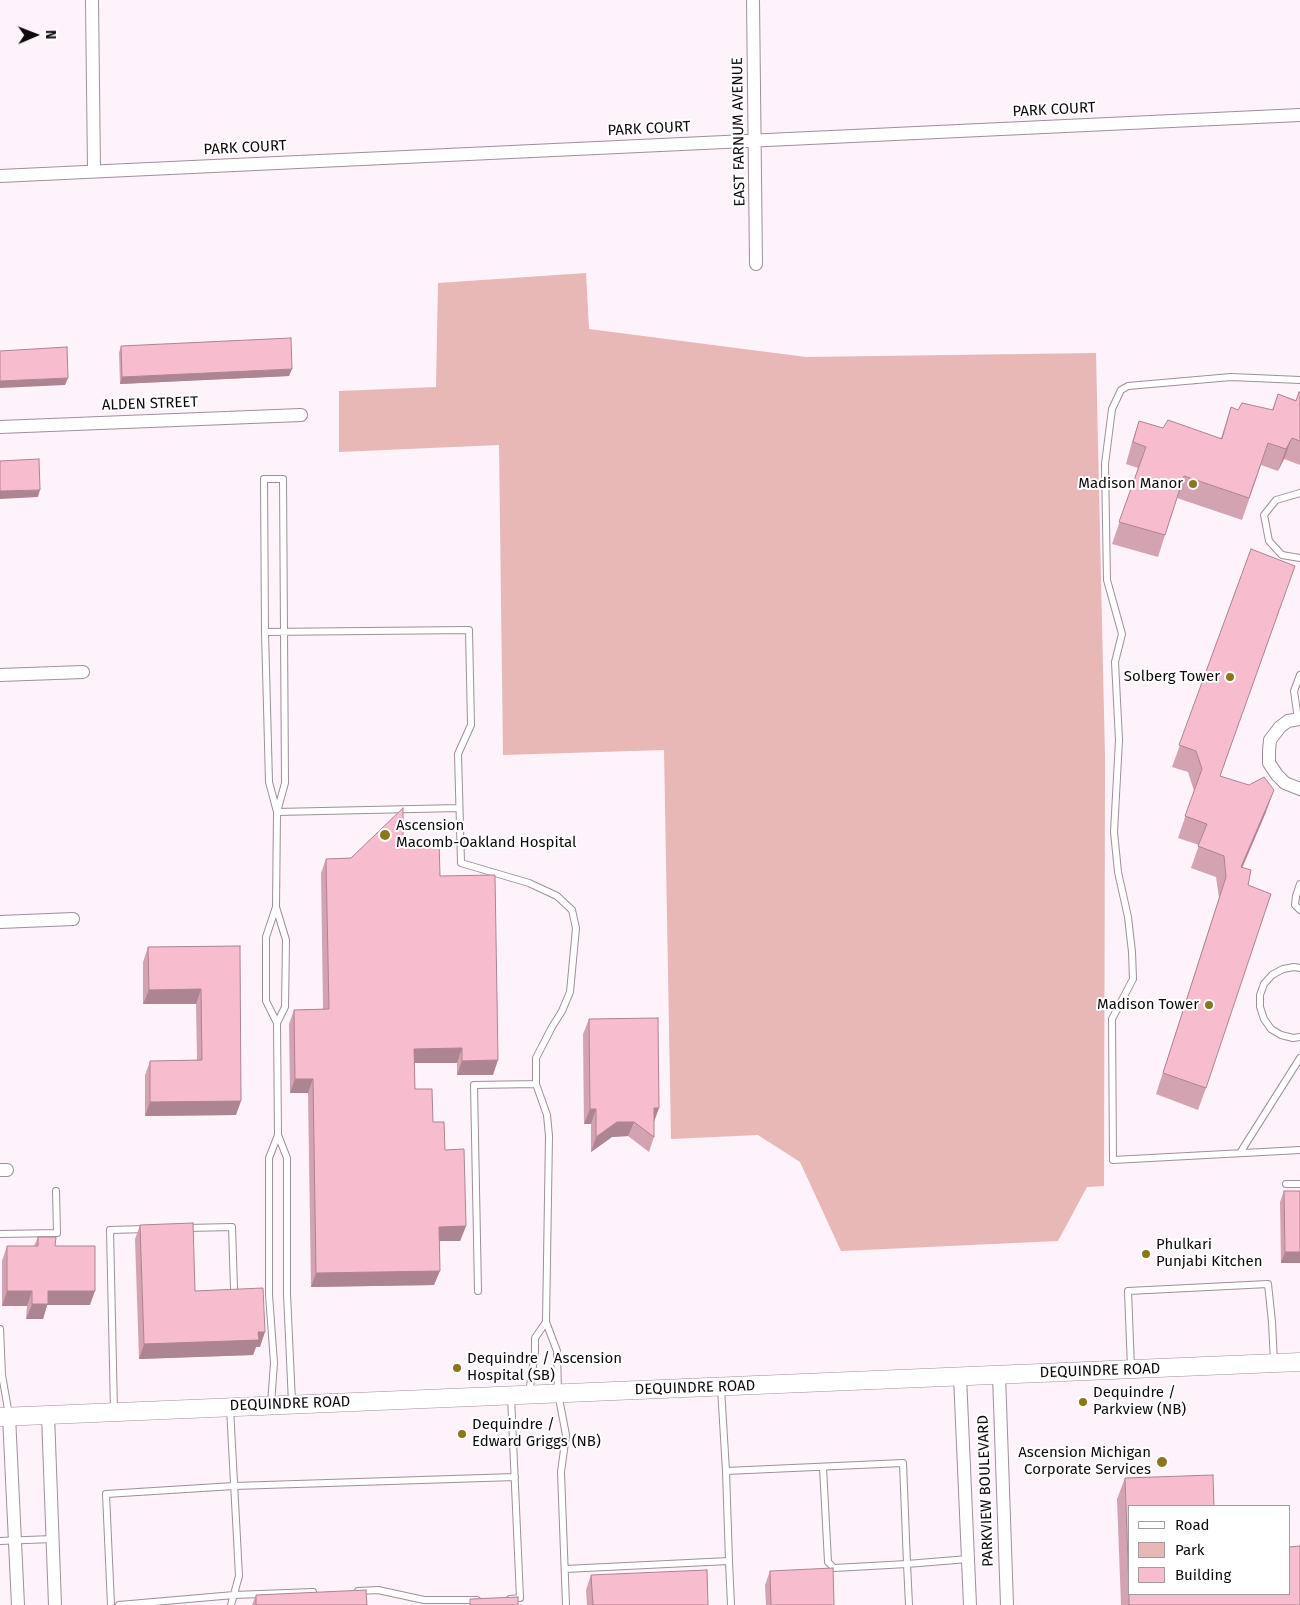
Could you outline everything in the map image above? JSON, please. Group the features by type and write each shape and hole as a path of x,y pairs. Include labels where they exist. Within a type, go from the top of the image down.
{"main road":[{"name":"DEQUINDRE ROAD","path":"5,1416 1300,1362"}],"street":[{"path":"92,0 94,172"},
{"name":"EAST FARNUM AVENUE","path":"753,0 756,264"},
{"name":"PARK COURT","path":"0,176 1300,115"},
{"name":"ALDEN STREET","path":"0,427 301,415"},
{"path":"0,675 83,672"},
{"path":"1299,719 1288,721 1274,733 1270,740 1269,751 1270,763 1277,776 1285,783 1300,789"},
{"path":"0,922 73,919"},
{"name":"PARKVIEW BOULEVARD","path":"999,1375 1007,1605"},
{"name":"PARKVIEW BOULEVARD","path":"960,1376 970,1605"},
{"path":"48,1415 55,1605"},
{"path":"5,1416 18,1605"}],"lane":[{"path":"1300,380 1231,377 1128,386 1121,390 1112,409 1105,464 1107,580 1122,634 1115,662 1119,740 1114,832 1118,872 1128,917 1134,979 1112,1019 1113,1160 1300,1150"},
{"path":"277,812 269,782 265,632 264,479 283,479 285,783 277,812 276,907 286,940 285,1007 277,1023"},
{"path":"1300,493 1276,500 1264,515 1268,541 1282,555 1300,558"},
{"path":"265,632 469,630 471,725 458,754 461,863 529,883 557,896 572,910 576,928 570,992 562,1011 536,1058 536,1084 547,1115 549,1136 546,1322 557,1352 558,1393 566,1435 562,1472 566,1605"},
{"path":"1299,719 1294,691 1300,675"},
{"path":"277,812 459,808"},
{"path":"1300,884 1295,905 1300,910"},
{"path":"271,1405 274,1363 269,1295 270,1158 278,1135 277,1023 266,1001 266,937 276,907"},
{"path":"1300,968 1283,969 1272,975 1264,984 1260,995 1260,1008 1264,1019 1271,1028 1281,1035 1293,1038 1300,1037"},
{"path":"1240,1153 1300,1058"},
{"path":"478,1291 474,1085 536,1084"},
{"path":"278,1135 287,1158 287,1294 292,1404"},
{"path":"1286,1184 1300,1184"},
{"path":"0,1234 57,1232 56,1191"},
{"path":"176,1229 232,1227 234,1288"},
{"path":"114,1412 110,1230 157,1229"},
{"path":"1131,1370 1128,1291 1268,1284 1274,1363"},
{"path":"529,1394 535,1338 546,1322"},
{"path":"0,1329 5,1416"},
{"path":"721,1386 731,1605"},
{"path":"503,1599 520,1602 511,1395"},
{"path":"230,1407 239,1576 231,1605"},
{"path":"726,1471 903,1463 909,1605"},
{"path":"824,1467 825,1537 828,1562 834,1568 968,1559"},
{"path":"111,1605 106,1494 234,1486 515,1476"},
{"path":"0,1542 53,1539"},
{"path":"565,1569 729,1561"},
{"path":"352,1591 378,1590 424,1600 486,1600"},
{"path":"119,1605 234,1595 325,1592"}],"green space":[{"path":"586,273 589,329 806,357 1096,353 1105,758 1104,1186 1087,1187 1058,1241 841,1251 800,1162 758,1135 671,1139 664,750 503,755 499,445 339,452 339,391 436,387 438,283"}],"building":[{"path":"291,338 292,369 122,377 121,346"},
{"path":"67,347 68,378 0,381 0,351"},
{"name":"Madison Manor","path":"1299,392 1300,441 1292,438 1286,449 1268,443 1249,498 1184,476 1165,535 1119,522 1146,447 1133,442 1139,421 1163,428 1168,420 1222,439 1231,407 1238,410 1242,403 1273,410 1278,394 1296,401"},
{"path":"39,459 40,490 0,491 0,461"},
{"path":"1251,549 1295,566 1220,776 1249,785 1264,777 1274,790 1241,867 1251,870 1248,885 1271,894 1206,1088 1163,1073 1226,877 1224,856 1198,846 1207,824 1185,816 1202,769 1196,751 1179,745"},
{"path":"403,808 403,842 439,841 440,876 495,875 498,1060 462,1061 462,1048 414,1049 415,1089 432,1089 433,1122 444,1122 445,1150 464,1149 466,1226 439,1227 440,1271 316,1273 313,1079 295,1079 294,1010 329,1009 326,859 351,858"},
{"path":"240,946 241,1101 150,1102 150,1061 202,1060 201,989 149,990 148,947"},
{"path":"658,1018 659,1108 654,1108 654,1137 634,1122 617,1122 596,1137 596,1109 590,1109 589,1019"},
{"path":"1284,1191 1300,1191 1300,1252 1285,1252"},
{"path":"193,1223 195,1291 263,1288 265,1332 258,1332 259,1340 144,1344 140,1225"},
{"path":"38,1237 56,1237 55,1246 95,1246 95,1291 48,1291 48,1304 32,1304 32,1291 7,1291 7,1246 38,1246"},
{"path":"1213,1475 1214,1505 1128,1505 1128,1562 1125,1478"},
{"path":"1300,1546 1300,1605 1129,1605 1129,1595 1290,1595 1290,1547"},
{"path":"833,1568 834,1605 771,1605 770,1571"},
{"path":"707,1570 708,1605 593,1605 591,1575"},
{"path":"366,1590 367,1605 256,1605 256,1595"},
{"path":"518,1597 518,1605 470,1605 470,1599"}],"place":[{"name":"Madison Manor","path":"1193,484"},
{"name":"Solberg Tower","path":"1230,677"},
{"name":"Ascension Macomb-Oakland Hospital","path":"385,835"},
{"name":"Madison Tower","path":"1209,1005"},
{"name":"Phulkari Punjabi Kitchen","path":"1146,1254"},
{"name":"Dequindre / Ascension Hospital (SB)","path":"457,1368"},
{"name":"Dequindre / Parkview (NB)","path":"1083,1402"},
{"name":"Dequindre / Edward Griggs (NB)","path":"462,1434"},
{"name":"Ascension Michigan Corporate Services","path":"1162,1462"}]}
